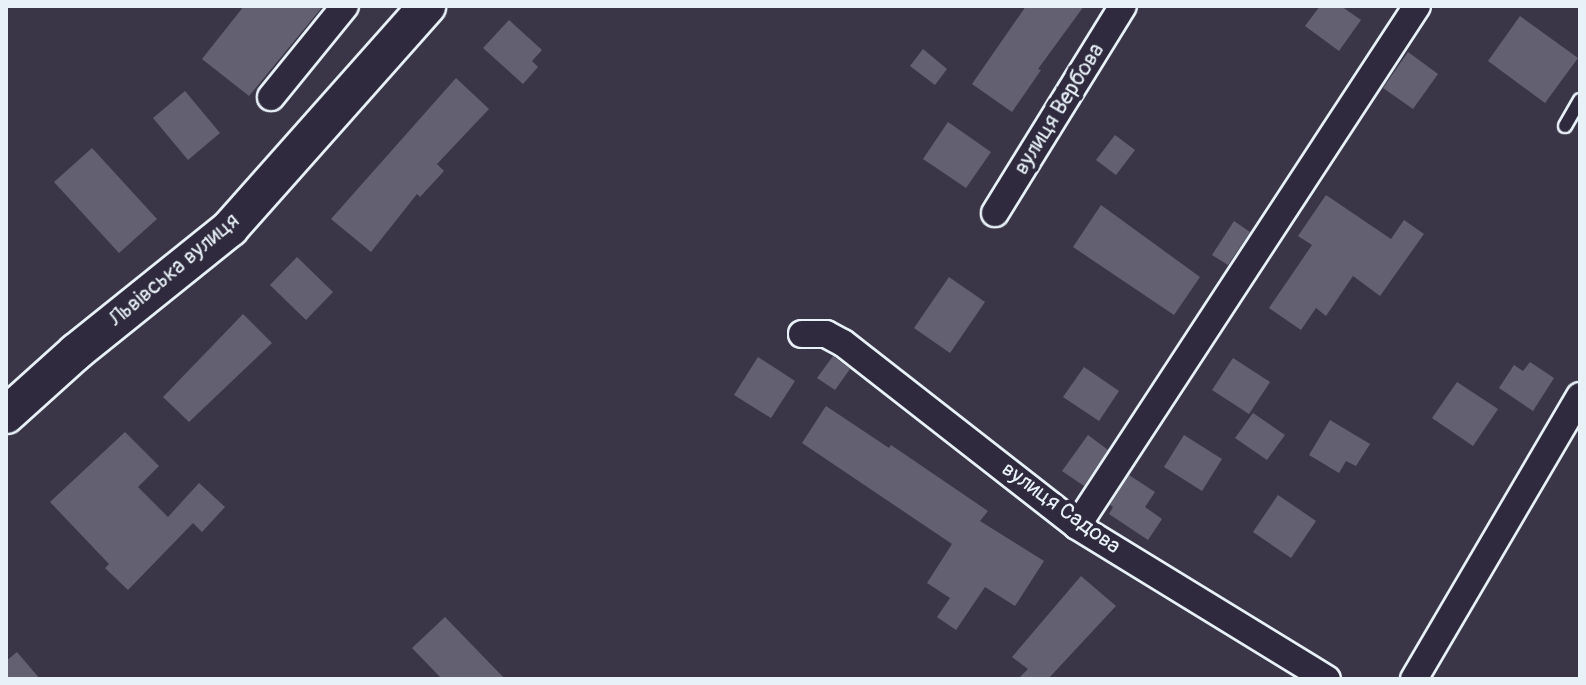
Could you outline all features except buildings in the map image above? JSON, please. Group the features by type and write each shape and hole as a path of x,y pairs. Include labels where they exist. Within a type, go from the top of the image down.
{"street":[{"path":"271,97 345,6"},
{"name":"Львівська вулиця","path":"6,415 76,352 230,228 427,6"},
{"name":"вулиця Вербова","path":"995,213 1123,6"},
{"path":"1077,526 1417,6"},
{"name":"вулиця Садова","path":"802,334 826,334 843,343 1077,526 1327,679"},
{"path":"1414,679 1580,396"}],"lane":[{"path":"1565,126 1580,100"}]}
